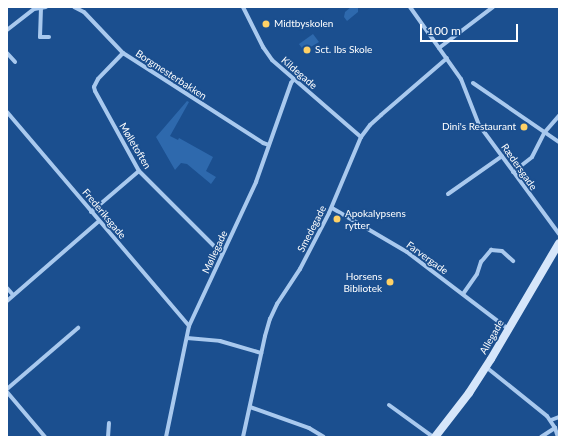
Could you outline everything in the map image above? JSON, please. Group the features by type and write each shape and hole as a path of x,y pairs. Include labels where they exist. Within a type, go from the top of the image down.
{"street":[{"path":"7,30 34,9 44,7 40,37 48,37"},
{"name":"Borgmesterbakken","path":"74,7 84,12 123,53 263,143 269,145"},
{"name":"Kildegade","path":"243,7 267,53 361,138"},
{"name":"Rædersgade","path":"410,7 461,79 479,125 559,234"},
{"path":"439,48 494,7"},
{"path":"7,53 15,62"},
{"name":"Mølletoften","path":"123,53 98,79 94,86 95,91 139,171 222,254"},
{"name":"Smedegade","path":"243,437 261,353 274,311 300,269 332,208 361,138 370,125 447,58"},
{"name":"Møllegade","path":"166,437 189,326 256,182 294,79"},
{"path":"473,83 559,142"},
{"name":"Frederiksgade","path":"7,112 189,326"},
{"path":"513,172 532,157 544,133 559,116"},
{"path":"448,194 502,156"},
{"path":"91,212 139,171"},
{"name":"Farvergade","path":"332,208 407,252 508,329"},
{"path":"7,301 99,222"},
{"name":"Allegade","path":"434,437 486,367 559,244"},
{"path":"462,294 477,274 481,262 491,250 502,251 513,261"},
{"path":"7,288 13,295"},
{"path":"7,389 78,328"},
{"path":"187,338 220,341 261,353"},
{"path":"486,367 551,420 558,437"},
{"path":"7,392 45,437"},
{"path":"389,404 434,437"},
{"path":"250,407 309,428 324,437"},
{"path":"551,420 559,417"},
{"path":"108,437 109,423"},
{"path":"540,437 555,428"}],"shaded area":[{"path":"351,7 358,7 358,12 347,21 344,17 345,12"},
{"path":"313,34 319,42 304,51 299,44"},
{"path":"187,101 189,102 170,136 178,140 179,138 213,157 206,171 216,177 211,184 187,164 181,163 175,170 156,137"}],"place":[{"name":"Midtbyskolen","path":"266,24"},
{"name":"Sct. Ibs Skole","path":"307,50"},
{"name":"Dini's Restaurant","path":"524,127"},
{"name":"Apokalypsens rytter","path":"337,219"},
{"name":"Horsens Bibliotek","path":"390,282"}]}
